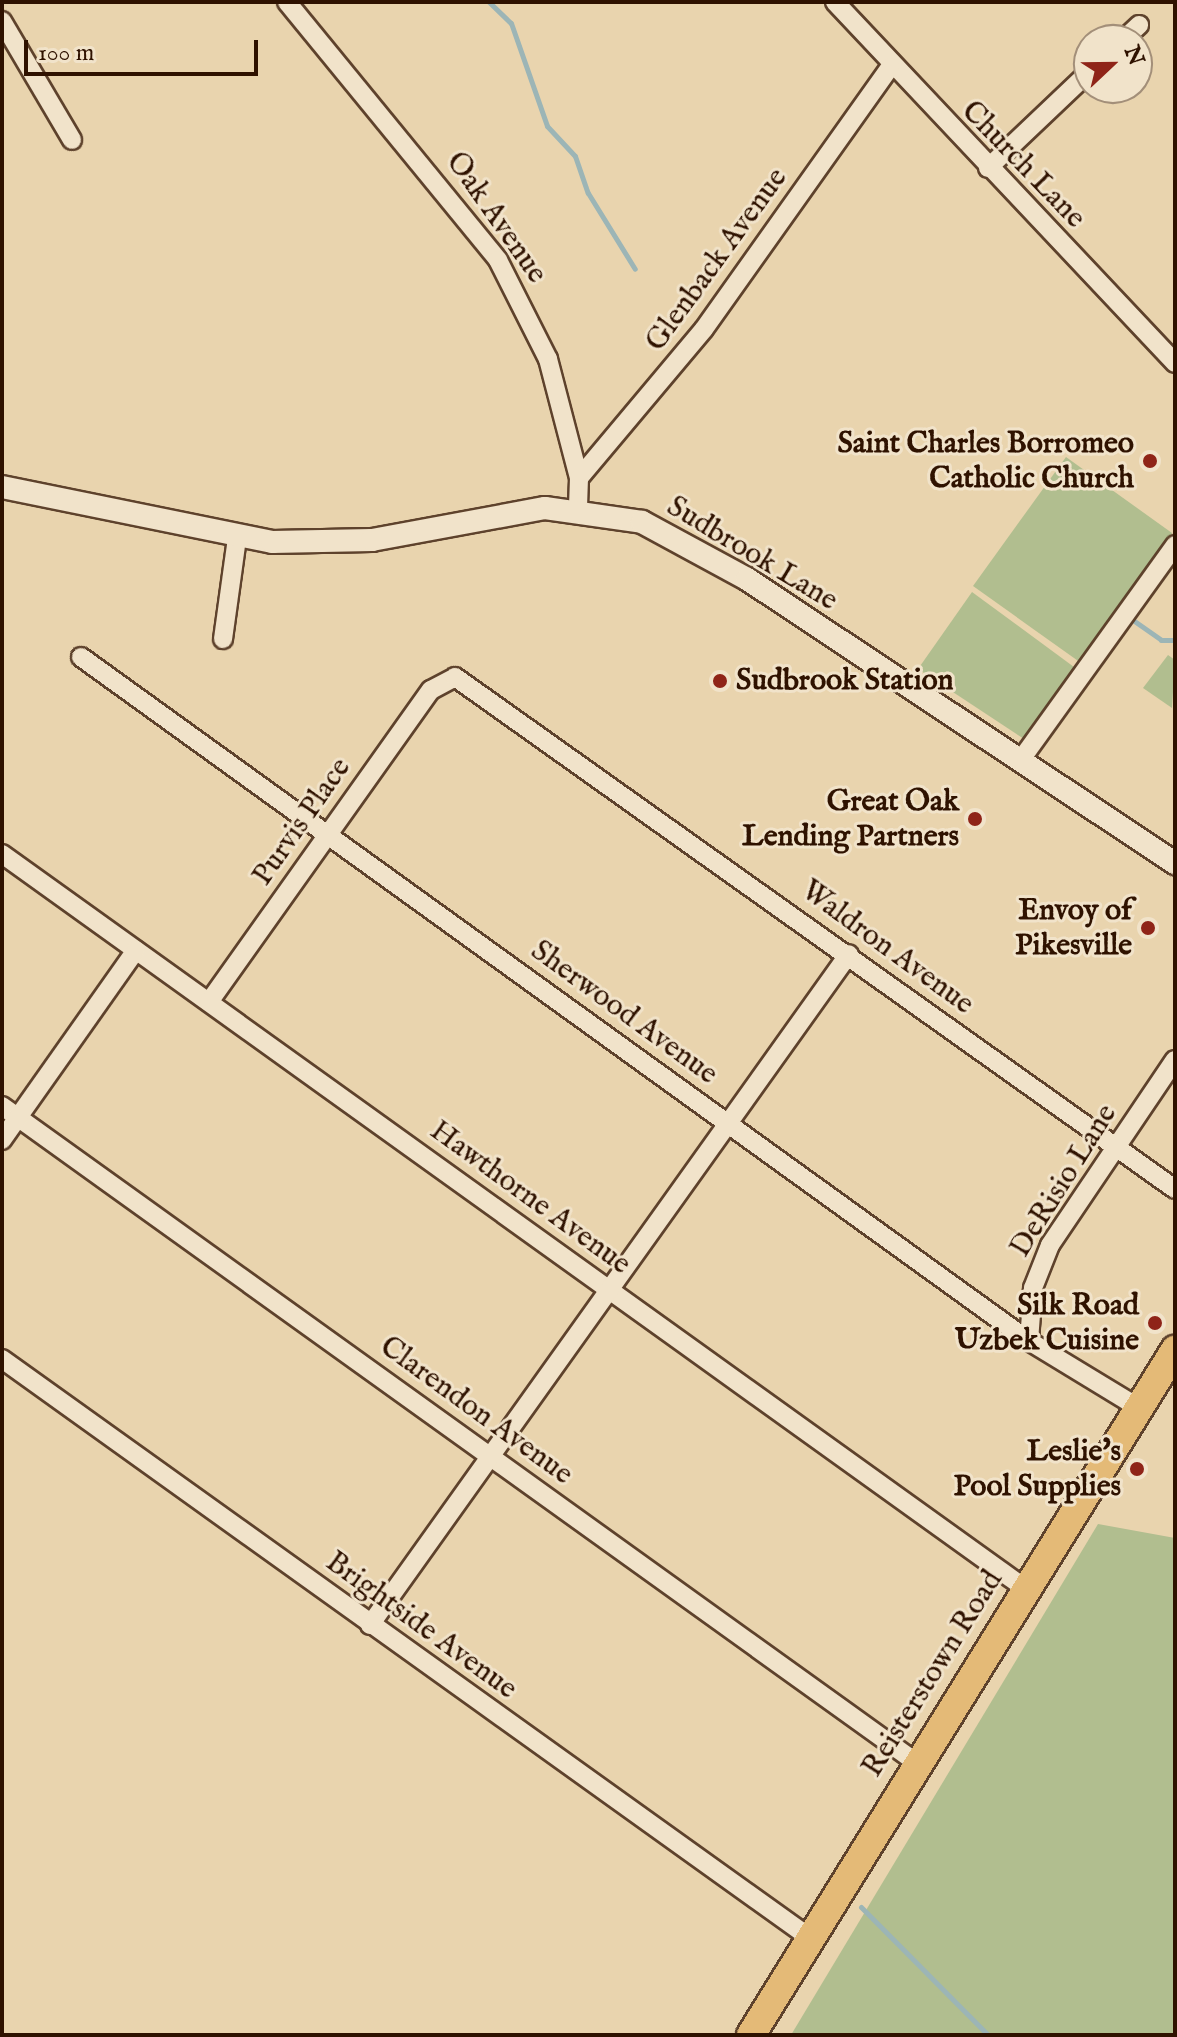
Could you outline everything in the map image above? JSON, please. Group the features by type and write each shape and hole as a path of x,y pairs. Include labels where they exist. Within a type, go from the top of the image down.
{"main road":[{"name":"Reisterstown Road","path":"751,2035 1175,1350"}],"street":[{"name":"Oak Avenue","path":"287,2 498,260 548,359 579,478 578,508"},
{"name":"Church Lane","path":"835,2 890,67 1173,358"},
{"path":"2,21 72,140"},
{"name":"Glenback Avenue","path":"579,478 689,349 890,67"},
{"path":"988,168 1073,87"},
{"name":"Sudbrook Lane","path":"2,487 112,505 237,538 339,544 578,508 648,525 707,555 1175,863"},
{"path":"223,639 237,538"},
{"path":"1020,761 1175,545"},
{"name":"Sherwood Avenue","path":"81,657 1029,1341 1139,1408"},
{"name":"Purvis Place","path":"209,1002 328,834 446,678"},
{"name":"Waldron Avenue","path":"446,678 473,684 1175,1189"},
{"name":"Hawthorne Avenue","path":"2,854 1026,1589"},
{"path":"2,1140 136,950"},
{"path":"370,1625 849,954"},
{"name":"DeRisio Lane","path":"1029,1341 1039,1267 1175,1060"},
{"name":"Clarendon Avenue","path":"2,1106 917,1763"},
{"name":"Brightside Avenue","path":"3,1362 810,1938"}],"green space":[{"path":"1066,457 1172,533 1081,663 973,586"},
{"path":"972,592 1074,667 1024,739 918,669"},
{"path":"1168,655 1175,660 1172,708 1143,688"},
{"path":"1098,1524 1175,1538 1175,2035 791,2035"}],"waterway":[{"path":"489,2 511,23 547,126 575,156 588,193 635,269"},
{"path":"1130,618 1161,640 1175,640"},
{"path":"861,1907 988,2035"}],"place":[{"name":"Saint Charles Borromeo Catholic Church","path":"1150,461"},
{"name":"Sudbrook Station","path":"720,681"},
{"name":"Great Oak Lending Partners","path":"975,819"},
{"name":"Envoy of Pikesville","path":"1148,928"},
{"name":"Silk Road Uzbek Cuisine","path":"1155,1323"},
{"name":"Leslie's Pool Supplies","path":"1137,1469"}]}
